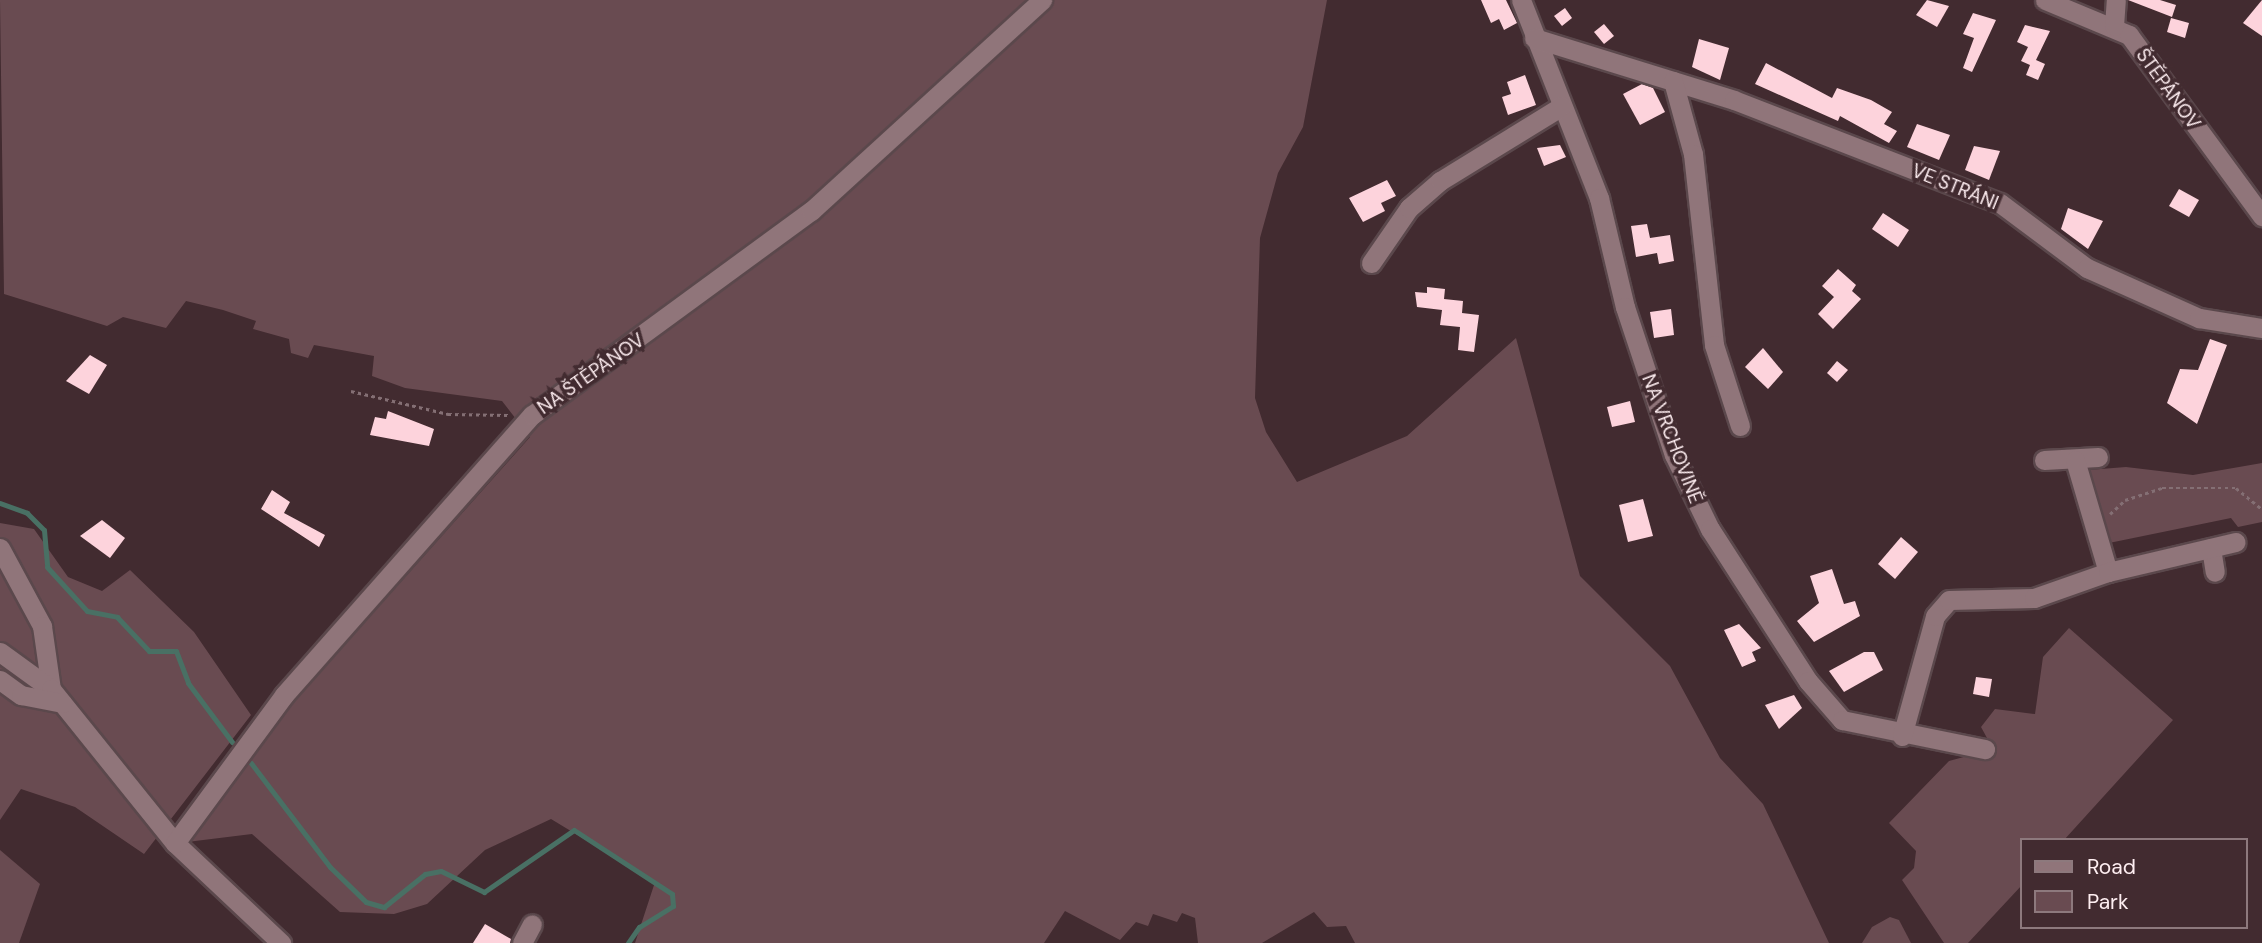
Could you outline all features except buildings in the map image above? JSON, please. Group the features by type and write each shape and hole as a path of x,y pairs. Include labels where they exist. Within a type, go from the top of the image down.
{"street":[{"name":"NA ŠTĚPÁNOV","path":"175,843 284,695 532,415 811,211 1042,0"},
{"name":"NA VRCHOVINĚ","path":"1521,0 1599,198 1625,307 1688,492 1830,709 1856,727 1985,750"},
{"name":"ŠTĚPÁNOV","path":"2045,0 2114,26 2129,35 2262,216"},
{"path":"2114,26 2116,0"},
{"name":"VE STRÁNI","path":"1534,38 1673,81 2000,203 2087,268 2199,318 2262,328"},
{"path":"1673,81 1693,154 1714,345 1740,426"},
{"path":"1371,263 1409,208 1440,181 1562,106"},
{"path":"2044,460 2098,457"},
{"path":"2075,460 2108,572"},
{"path":"1902,736 1942,604 1958,596 2034,598 2108,572 2236,542"},
{"path":"0,548 42,626 56,696"},
{"path":"2211,548 2215,572"},
{"path":"4,661 56,696 175,843 281,943"},
{"path":"0,680 21,695 56,696"},
{"path":"522,943 532,924"}],"path":[{"path":"351,391 448,414 532,415"},
{"path":"2096,529 2125,500 2162,488 2236,488 2262,509"}],"green space":[{"path":"0,0 1327,0 1303,127 1278,173 1260,238 1255,398 1266,432 1297,482 1407,436 1516,338 1580,576 1670,666 1720,758 1763,804 1829,943 1355,943 1346,926 1327,927 1314,912 1262,943 1198,943 1195,918 1182,913 1177,922 1153,914 1148,926 1136,922 1120,940 1065,911 1044,943 635,943 655,882 551,819 485,850 427,904 394,914 340,912 252,834 187,842 291,705 530,437 502,401 405,388 372,376 374,356 314,345 308,358 291,353 289,339 253,329 256,321 223,310 186,301 166,328 123,317 107,326 4,294"},
{"path":"2262,463 2262,522 2238,527 2231,518 2109,543 2088,470 2126,467 2193,475"},
{"path":"0,523 34,529 68,577 102,591 130,570 194,632 251,715 144,854 75,807 21,789 0,820"},
{"path":"2069,628 2173,720 2066,838 2021,838 2021,886 1968,943 1944,943 1902,880 1914,868 1916,851 1889,823 1949,761 1993,749 1981,727 1995,709 2035,714 2043,657"},
{"path":"0,850 40,884 19,943 0,943"},
{"path":"1890,917 1899,920 1911,943 1862,943 1872,927"}],"waterway":[{"path":"0,503 27,513 44,530 47,567 87,611 117,617 149,651 176,651 188,683 232,742"},
{"path":"251,763 330,867 366,902 384,907 425,874 441,871 484,892 574,830 672,894 673,906 639,927 628,943"}]}
